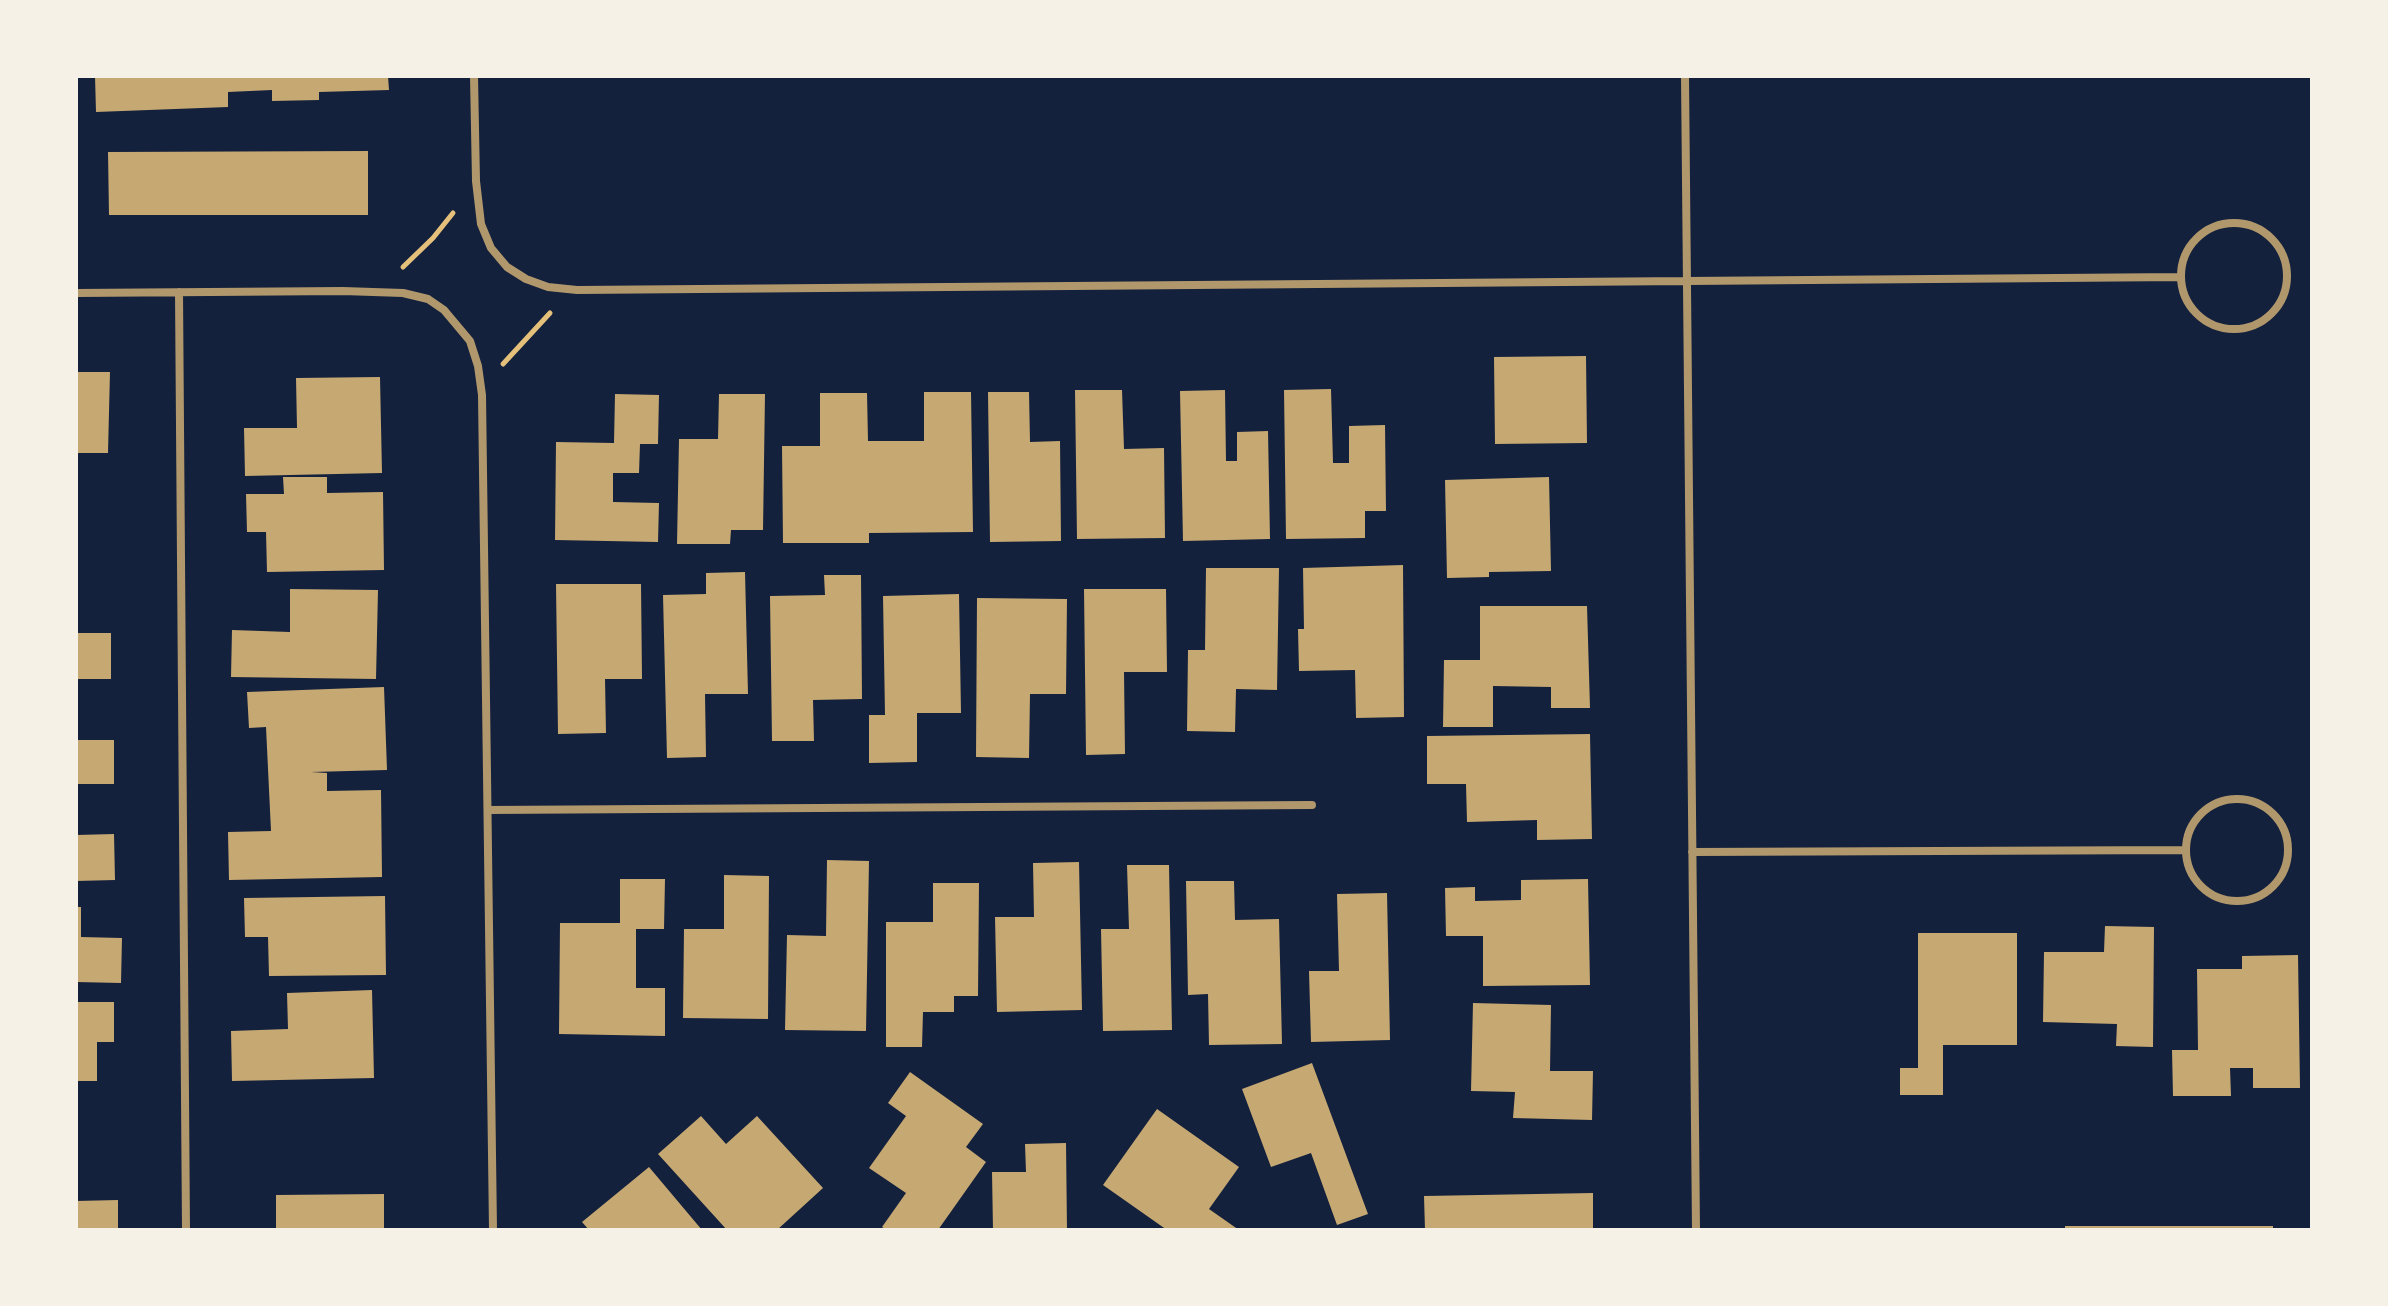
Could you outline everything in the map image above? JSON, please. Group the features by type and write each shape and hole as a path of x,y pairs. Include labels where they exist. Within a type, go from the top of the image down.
{"street":[{"path":"474,76 476,181 481,224 491,248 507,267 526,279 548,287 577,290 2180,277"},
{"path":"1685,76 1696,1230"},
{"path":"2234,222 2254,226 2272,238 2284,254 2288,275 2285,296 2273,314 2256,325 2235,330 2215,326 2197,315 2185,297 2180,277 2184,257 2196,238 2213,226 2234,222"},
{"path":"179,292 186,1230"},
{"path":"76,293 403,293 428,299 444,310 470,341 482,395 493,1230"},
{"path":"2237,798 2257,803 2274,814 2285,830 2289,850 2285,870 2274,886 2257,898 2237,902 2218,898 2201,887 2189,870 2185,850 2189,831 2201,814 2217,803 2237,798"},
{"path":"488,810 1312,805"},
{"path":"1692,852 2185,850"}],"path":[{"path":"370,291 433,238 476,181"},
{"path":"482,395 519,345 577,290"}],"building":[{"path":"95,76 388,76 389,90 319,92 319,100 272,101 272,90 228,92 228,107 96,112"},
{"path":"368,151 368,215 109,215 108,152"},
{"path":"1586,356 1587,443 1495,444 1494,357"},
{"path":"76,372 110,372 108,453 76,453"},
{"path":"380,377 382,473 245,476 244,428 297,428 296,378"},
{"path":"1331,389 1333,463 1349,463 1349,426 1385,425 1386,511 1365,511 1365,538 1286,539 1284,390"},
{"path":"1075,390 1122,390 1124,449 1164,448 1165,538 1077,539"},
{"path":"1225,390 1226,461 1237,461 1237,432 1268,431 1270,539 1183,541 1180,391"},
{"path":"924,392 971,392 973,532 869,533 869,543 783,543 782,446 820,446 820,393 867,393 868,441 924,441"},
{"path":"988,392 1029,392 1030,442 1060,441 1061,541 990,542"},
{"path":"615,394 659,395 658,444 640,444 639,473 613,473 613,502 659,503 658,542 555,540 556,442 614,443"},
{"path":"719,394 765,394 763,530 731,530 730,544 677,544 679,439 718,439"},
{"path":"283,477 327,477 327,493 383,492 384,570 267,572 266,532 247,532 246,494 284,494"},
{"path":"1549,477 1551,571 1489,572 1489,577 1447,578 1445,480"},
{"path":"1403,565 1404,717 1356,718 1355,670 1299,671 1298,629 1304,629 1303,568"},
{"path":"1206,568 1279,568 1277,690 1236,689 1235,732 1187,731 1188,650 1205,650"},
{"path":"745,572 748,694 705,694 706,757 667,758 663,595 706,594 706,573"},
{"path":"824,575 861,575 862,699 813,700 814,741 772,741 770,596 825,595"},
{"path":"556,584 641,584 642,679 605,679 606,733 558,734"},
{"path":"290,589 378,590 376,679 231,677 232,630 290,632"},
{"path":"1084,589 1166,589 1167,672 1124,672 1125,754 1086,755"},
{"path":"959,594 961,713 917,713 917,762 869,763 869,715 885,715 883,596"},
{"path":"977,598 1067,599 1066,694 1030,694 1029,758 976,757"},
{"path":"1480,606 1587,606 1590,708 1551,708 1551,687 1493,686 1493,727 1443,727 1444,660 1480,660"},
{"path":"76,633 111,633 111,679 76,679"},
{"path":"384,687 387,770 311,772 327,773 327,791 381,790 382,877 229,880 228,832 271,831 266,727 249,728 247,692"},
{"path":"1590,734 1592,839 1537,840 1537,820 1467,822 1466,784 1427,784 1427,736"},
{"path":"76,740 114,740 114,784 76,784"},
{"path":"114,834 115,880 76,881 76,835"},
{"path":"827,860 869,861 866,1031 785,1030 787,935 826,936"},
{"path":"1079,862 1082,1010 997,1012 995,917 1034,917 1033,863"},
{"path":"1127,865 1169,865 1172,1030 1103,1031 1101,929 1129,929"},
{"path":"724,875 769,876 768,1019 683,1018 684,929 724,929"},
{"path":"620,879 665,879 664,929 636,929 636,988 665,988 665,1036 559,1034 560,923 620,923"},
{"path":"1588,879 1590,985 1483,986 1483,936 1446,936 1445,888 1475,887 1475,901 1521,900 1521,880"},
{"path":"1186,881 1234,881 1235,920 1279,919 1282,1044 1209,1045 1208,994 1188,995"},
{"path":"933,883 979,883 978,996 954,996 954,1012 923,1012 922,1047 886,1047 886,922 933,922"},
{"path":"1387,893 1390,1040 1311,1042 1309,971 1339,971 1337,894"},
{"path":"385,896 386,975 269,976 268,937 245,937 244,898"},
{"path":"76,907 81,907 81,937 122,938 121,983 76,982"},
{"path":"2105,926 2154,927 2153,1047 2116,1046 2117,1024 2043,1022 2044,952 2104,952"},
{"path":"1918,933 2017,933 2017,1045 1943,1045 1943,1095 1900,1095 1900,1068 1918,1068"},
{"path":"2298,955 2300,1088 2253,1088 2253,1068 2230,1068 2231,1096 2173,1096 2172,1050 2198,1050 2197,969 2242,969 2242,956"},
{"path":"372,990 374,1078 232,1081 231,1031 288,1029 287,993"},
{"path":"76,1002 114,1002 114,1042 97,1042 97,1081 76,1081"},
{"path":"1473,1003 1551,1005 1550,1071 1593,1071 1592,1120 1513,1118 1515,1092 1471,1091"},
{"path":"1312,1063 1368,1214 1337,1225 1311,1153 1271,1167 1242,1089"},
{"path":"910,1072 983,1124 966,1147 986,1162 938,1230 887,1230 882,1227 906,1193 869,1168 906,1116 888,1103"},
{"path":"1157,1109 1239,1167 1209,1209 1239,1230 1167,1230 1103,1185"},
{"path":"701,1116 726,1144 757,1116 823,1188 777,1230 727,1230 658,1154"},
{"path":"1066,1143 1067,1230 993,1230 992,1172 1026,1172 1025,1144"},
{"path":"649,1167 702,1230 589,1230 582,1222"},
{"path":"1593,1193 1593,1230 1425,1230 1424,1196"},
{"path":"384,1194 384,1230 276,1230 276,1195"},
{"path":"118,1200 118,1228 76,1230 76,1201"},
{"path":"2065,1226 2273,1226 2273,1230 2065,1230"}]}
